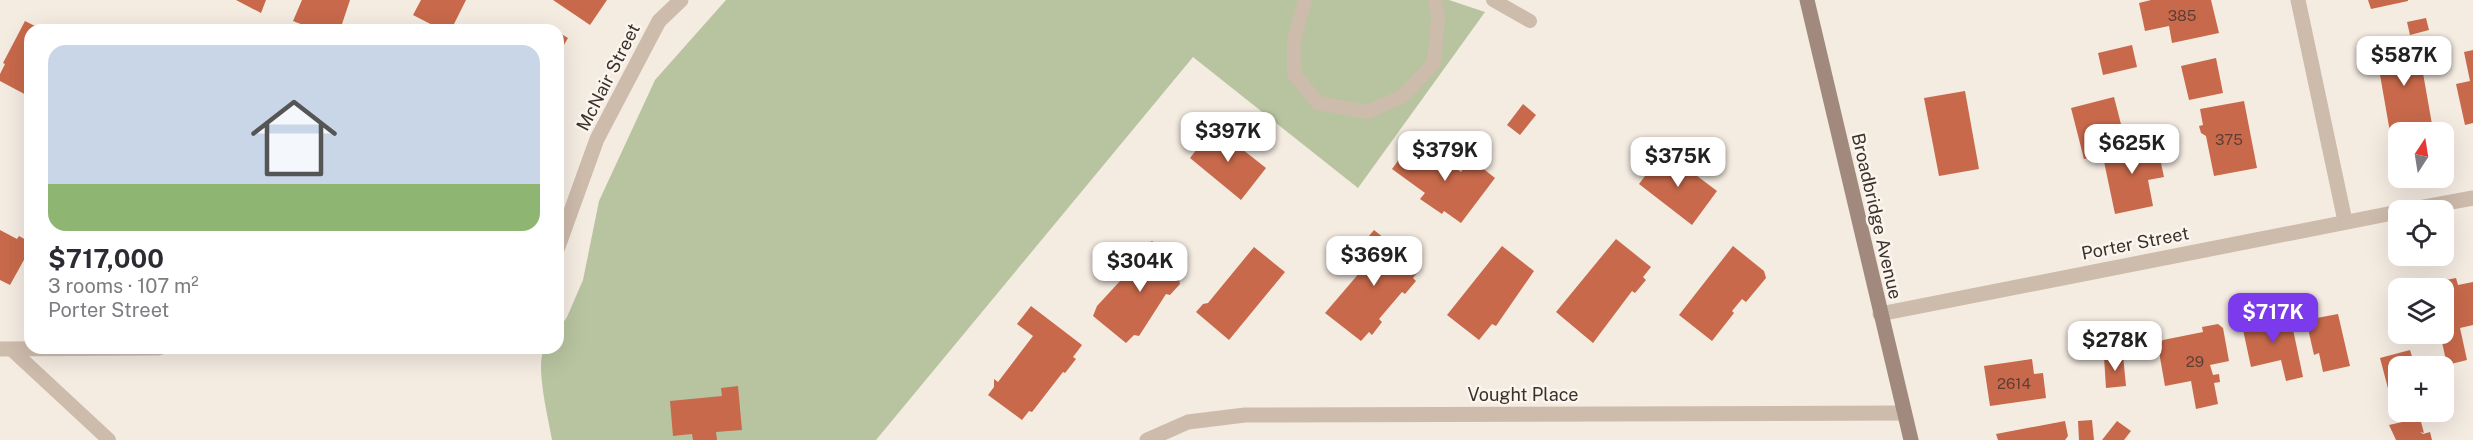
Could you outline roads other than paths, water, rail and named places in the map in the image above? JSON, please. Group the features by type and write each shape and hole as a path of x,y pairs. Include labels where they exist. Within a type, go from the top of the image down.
{"main road":[{"name":"Broadbridge Avenue","path":"1808,0 1911,440"}],"street":[{"name":"McNair Street","path":"564,230 597,138 659,21 681,0"},
{"path":"2298,0 2345,221"},
{"path":"2454,202 2473,198"},
{"name":"Porter Street","path":"1880,314 2388,214"},
{"path":"6,349 24,349"},
{"name":"Vought Place","path":"1147,440 1188,422 1245,414 1904,413"}],"lane":[{"path":"1305,0 1294,40 1294,74 1318,103 1367,112 1404,96 1434,63 1438,15 1435,0"},
{"path":"1493,0 1530,21"},
{"path":"6,349 109,440"}]}
